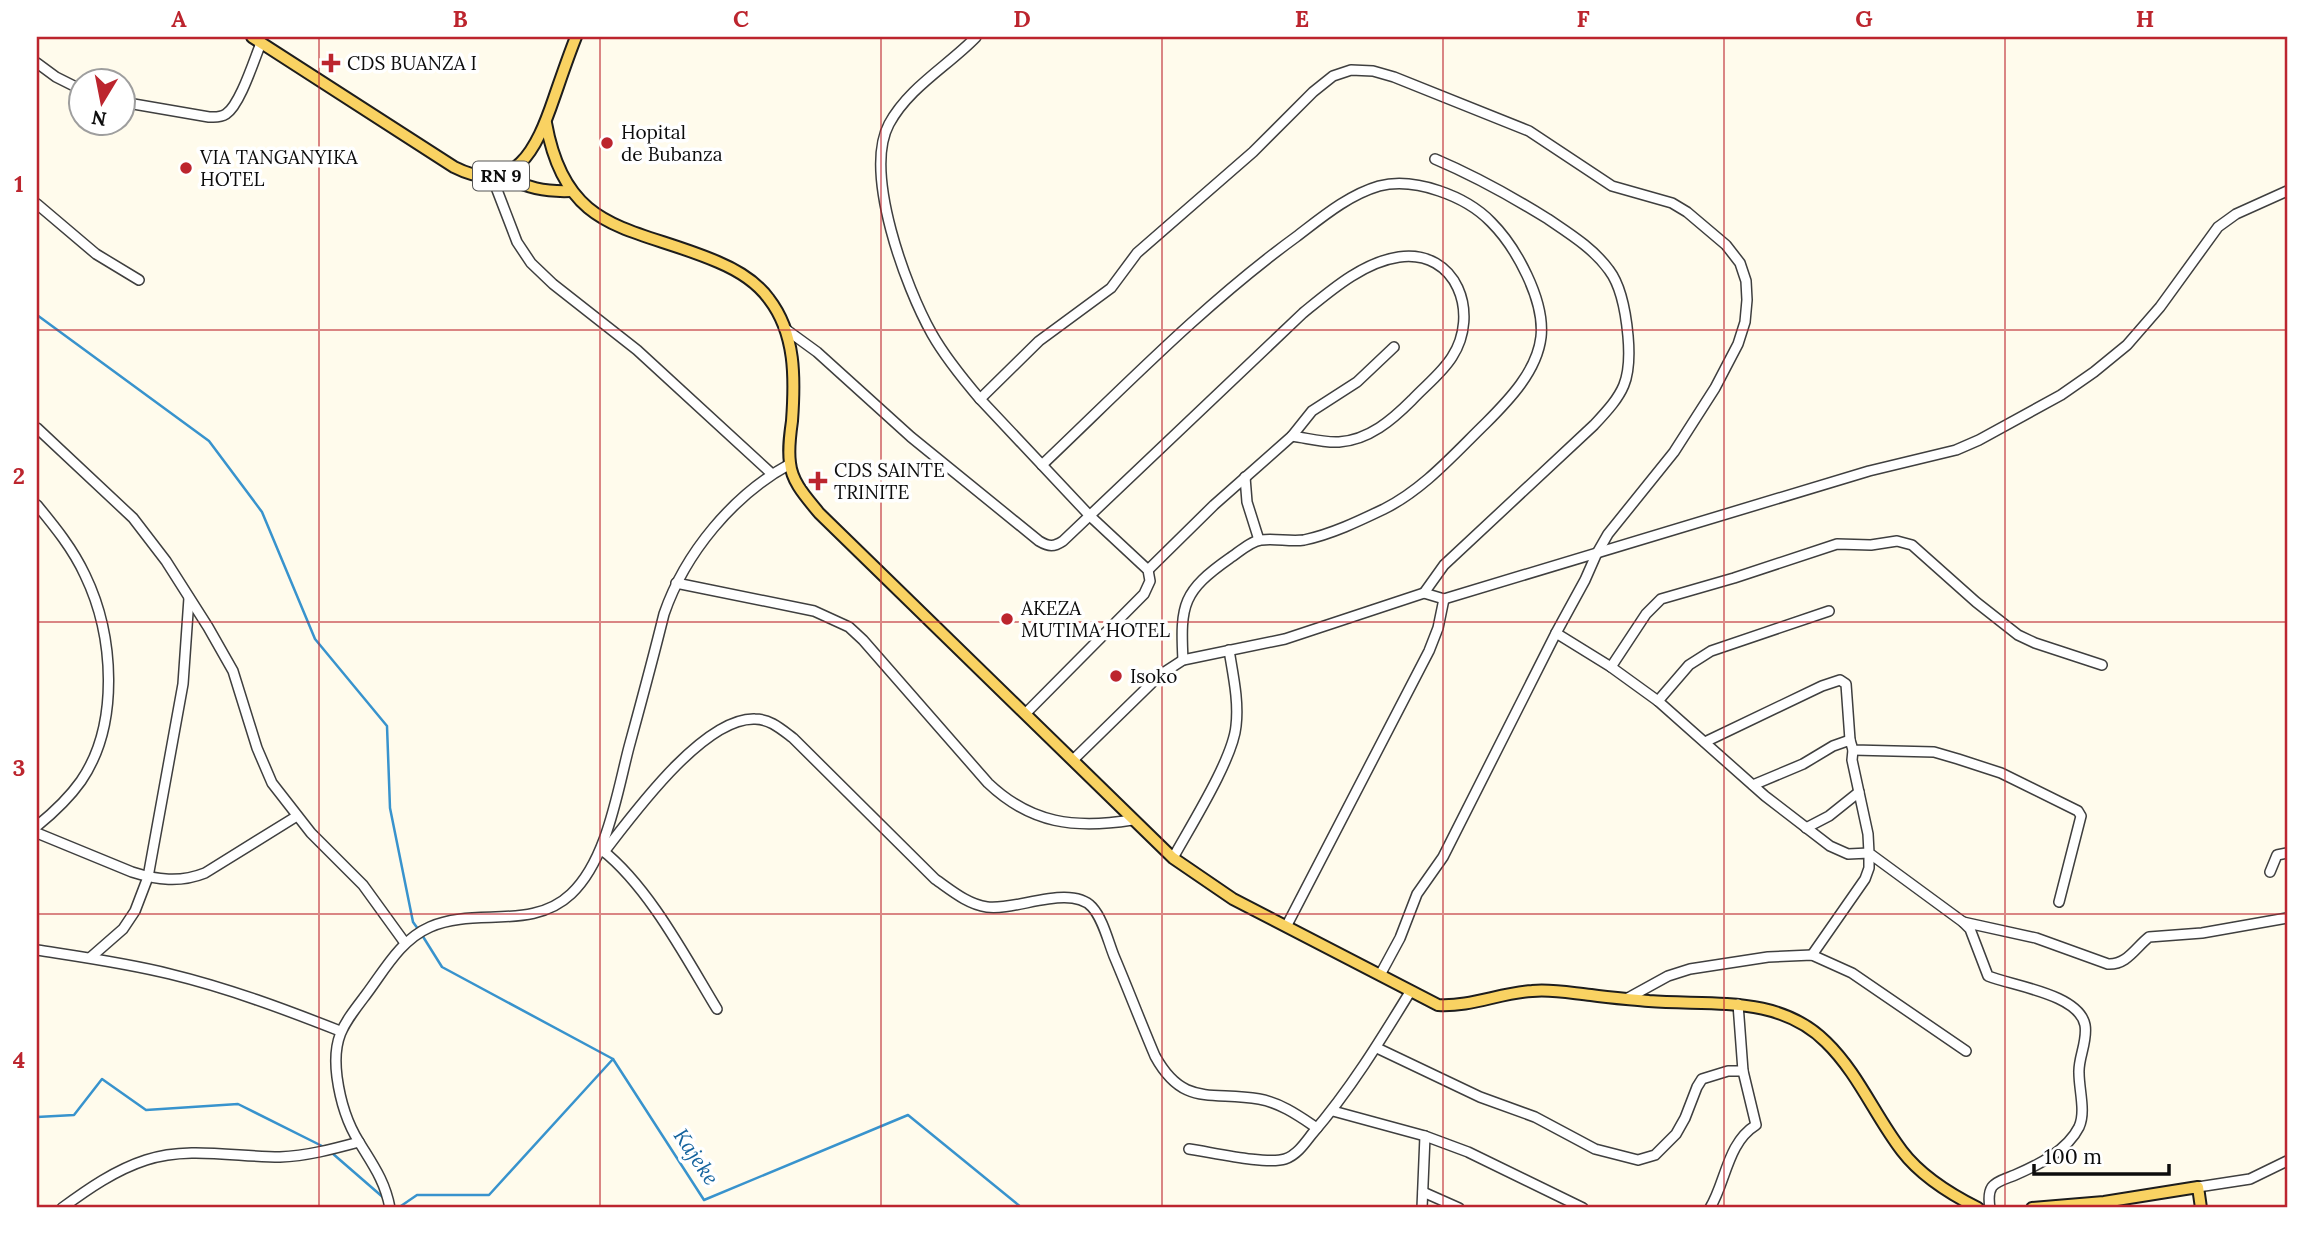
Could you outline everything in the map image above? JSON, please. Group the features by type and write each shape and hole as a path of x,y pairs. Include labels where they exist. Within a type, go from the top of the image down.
{"main road":[{"name":"RN 9","path":"256,40 454,167 479,177 498,176 514,169 529,153 546,123 576,37"},
{"path":"546,123 554,160 571,191 588,207 620,228 705,256 732,268 754,283 770,300 784,328 794,372 790,464 803,494 819,513 1173,858 1221,892 1438,1005 1451,1006 1536,990 1738,1004 1779,1013 1824,1040 1854,1076 1902,1151 1912,1161 1938,1184 1978,1208"},
{"path":"498,176 544,191 571,191"},
{"path":"2032,1208 2104,1202 2199,1187 2201,1208"}],"street":[{"path":"976,37 901,105 888,126 881,146 884,196 902,269 933,335 980,399 1090,516 1148,570 1150,581 1144,594 1026,713"},
{"path":"136,104 221,117 229,112 235,102 256,40"},
{"path":"37,63 66,82"},
{"path":"980,399 1039,341 1111,288 1137,253 1253,152 1313,92 1333,76 1351,70 1373,71 1394,77 1529,131 1612,186 1672,203 1687,212 1726,245 1740,263 1746,281 1747,300 1745,322 1738,344 1715,388 1674,452 1608,534 1596,555 1586,580 1556,633 1443,857 1417,894 1400,938 1380,975"},
{"path":"1073,760 1160,675 1183,660 1252,647 1320,629 1424,593 1444,565 1616,402 1626,385 1629,368 1627,321 1611,272 1595,253 1577,238 1512,196 1435,159"},
{"path":"498,176 517,242 531,262 553,284 637,350 772,474"},
{"path":"1042,465 1245,274 1334,209 1369,190 1393,184 1424,187 1476,209 1511,245 1531,287 1539,316 1541,336 1526,377 1494,414 1433,475 1387,508 1330,533 1302,540 1259,540 1200,580 1188,596 1183,612 1183,660"},
{"path":"1424,593 1444,599 1868,471 1956,450 2061,395 2127,345 2160,307 2218,228 2236,214 2287,191"},
{"path":"37,204 96,254 139,280"},
{"path":"784,328 817,352 911,437 1039,541 1047,546 1055,546 1327,293 1375,264 1398,257 1414,256 1432,261 1447,270 1464,301 1461,340 1452,358 1399,413 1372,432 1340,442 1292,436"},
{"path":"1148,570 1292,436 1312,411 1357,382 1394,347"},
{"path":"37,428 133,519 166,561 233,671 264,768 272,783 297,816 363,885 405,943"},
{"path":"602,850 664,614 676,583 703,542 738,502 772,474 790,464"},
{"path":"1245,477 1247,502 1259,540"},
{"path":"37,505 69,547 85,576 98,609 107,667 103,725 95,755 82,780 65,801 37,826"},
{"path":"1611,667 1646,614 1661,599 1837,544 1871,545 1897,541 1912,545 2018,635 2102,665"},
{"path":"676,583 814,611 849,627 988,783 1021,809 1043,818 1075,824 1107,824 1132,820"},
{"path":"91,957 123,929 135,911 148,877 181,695 189,598"},
{"path":"1287,925 1429,651 1438,628 1444,599"},
{"path":"1658,701 1689,665 1711,650 1829,611"},
{"path":"1556,633 1611,667 1658,701 1806,828 1844,853 1869,853 1963,922 1970,929 1988,976 2055,996 2081,1016 2086,1029 2078,1070 2081,1114 2078,1127 2069,1140 2035,1167 1996,1183 1990,1192 1990,1208"},
{"path":"1173,858 1226,758 1236,728 1237,706 1229,650"},
{"path":"1705,742 1822,686 1840,680 1846,684 1853,760 1868,834 1868,868 1865,879 1812,955"},
{"path":"390,1207 377,1167 359,1142 345,1111 337,1076 336,1053 340,1031 405,943 430,927 446,922 515,917 557,905 572,893 602,850 673,769 705,738 738,720 757,719 775,724 793,738 935,879 971,902 1005,907 1063,897 1079,899 1091,906 1106,934 1154,1056 1175,1085 1209,1096 1259,1099 1278,1104 1317,1128"},
{"path":"1753,785 1803,764 1833,746 1852,745 1934,752 2001,773 2078,811 2081,816 2059,902"},
{"path":"1806,828 1829,816 1859,792"},
{"path":"37,833 148,877 177,880 192,879 205,873 297,816"},
{"path":"602,850 634,882 664,923 717,1009"},
{"path":"2270,872 2277,855 2287,853"},
{"path":"1963,922 2036,939 2108,964 2115,964 2131,955 2149,937 2202,933 2287,918"},
{"path":"37,950 91,957 169,973 231,991 340,1031"},
{"path":"1628,998 1668,976 1690,969 1768,957 1812,955 1852,973 1966,1051"},
{"path":"1189,1149 1277,1161 1298,1151 1333,1111 1377,1048 1410,992"},
{"path":"1710,1208 1736,1147 1756,1125 1742,1072 1738,1004"},
{"path":"1377,1048 1480,1097 1535,1117 1595,1149 1638,1160 1655,1155 1676,1134 1702,1079 1728,1071 1742,1072"},
{"path":"1333,1111 1424,1136 1468,1152 1583,1208"},
{"path":"1422,1208 1424,1136"},
{"path":"62,1208 99,1182 148,1159 200,1153 282,1157 323,1152 359,1142"},
{"path":"2199,1187 2250,1179 2287,1161"},
{"path":"1423,1192 1459,1208"}],"waterway":[{"path":"37,315 209,441 262,512 315,639 387,726 390,808 413,922 418,929"},
{"path":"422,935 442,967 613,1059"},
{"name":"Kajeke","path":"398,1208 417,1195 489,1195 613,1059 704,1200 908,1115 1022,1208"},
{"path":"37,1117 74,1115 102,1079 146,1110 238,1104 324,1147"},
{"path":"332,1153 385,1199"}],"place":[{"name":"CDS BUANZA I","path":"331,63"},
{"name":"Hopital de Bubanza","path":"607,143"},
{"name":"VIA TANGANYIKA HOTEL","path":"186,168"},
{"name":"CDS SAINTE TRINITE","path":"818,481"},
{"name":"AKEZA MUTIMA HOTEL","path":"1007,619"},
{"name":"Isoko","path":"1116,676"}]}
